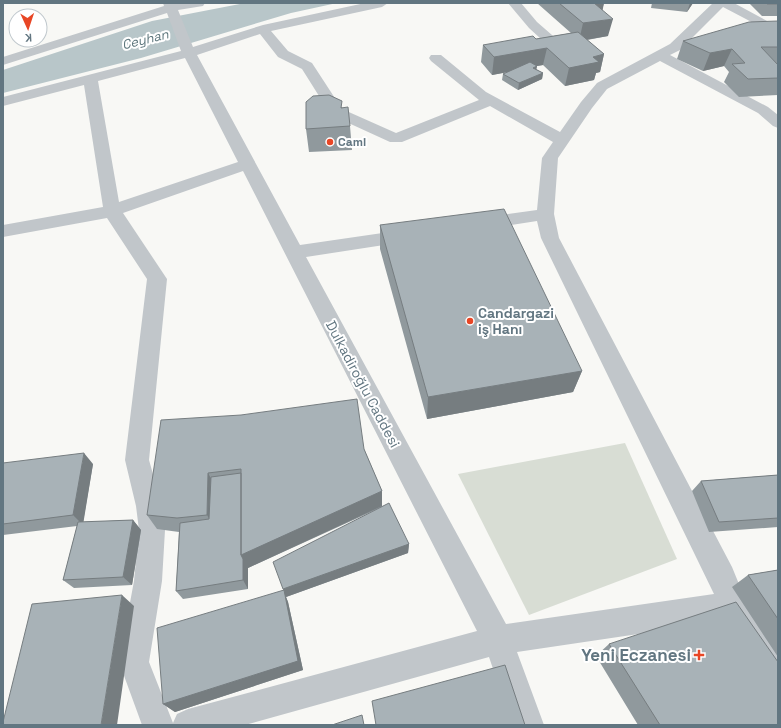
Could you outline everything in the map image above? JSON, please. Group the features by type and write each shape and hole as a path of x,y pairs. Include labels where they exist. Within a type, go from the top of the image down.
{"street":[{"path":"3,61 171,8 199,3"},
{"path":"3,102 90,79 263,29 382,3"},
{"path":"514,3 533,25 579,66"},
{"path":"720,3 675,47 596,81 586,105 550,158 545,214 550,238 722,577 733,606 778,674"},
{"path":"725,3 778,32"},
{"name":"Dulkadiroğlu Caddesi","path":"171,8 189,50 498,640 528,725"},
{"path":"263,29 282,54 307,66 336,112 396,139 490,101"},
{"path":"659,55 764,110 778,124"},
{"path":"436,58 480,96 562,140"},
{"path":"90,79 112,211 157,280 137,460 149,506 152,530 148,581 134,662 158,725"},
{"path":"3,231 112,211 248,164"},
{"path":"459,227 545,214"},
{"path":"294,252 428,232"},
{"path":"188,725 498,640 733,606 778,591"}],"shaded area":[{"path":"625,443 677,559 529,615 458,474"}],"water":[{"name":"Ceyhan","path":"245,3 337,3 291,13 141,58 3,93 3,70 152,21"}],"building":[{"path":"559,3 594,3 613,19 583,23"},
{"path":"766,3 778,3 778,4 767,4"},
{"path":"778,21 778,47 761,47 778,65 778,78 748,79 732,64 745,63 732,49 710,53 683,41 749,22"},
{"path":"578,32 604,54 593,57 599,62 569,68 547,48 494,57 483,45 533,36 536,39"},
{"path":"530,62 537,66 533,68 543,73 519,83 503,74"},
{"path":"329,95 342,101 341,108 348,107 350,126 306,129 306,102 313,96"},
{"name":"Candargazi iş Hanı","path":"504,209 582,371 428,397 380,225"},
{"path":"357,399 364,449 382,491 241,555 241,469 208,473 207,515 177,518 147,515 161,420 241,415"},
{"path":"84,453 73,515 3,524 3,463"},
{"path":"241,473 241,555 243,559 243,580 176,591 180,523 209,519 211,477"},
{"path":"778,475 778,518 719,522 701,481"},
{"path":"389,503 409,544 283,589 273,562"},
{"path":"133,520 123,577 63,580 78,522"},
{"path":"778,570 778,619 748,575"},
{"path":"284,590 298,661 163,704 157,628"},
{"path":"122,595 101,725 3,725 32,604"},
{"path":"736,602 778,662 778,725 660,725 609,644"},
{"path":"505,665 525,725 376,725 372,701"},
{"path":"362,715 364,725 332,725"}],"place":[{"name":"Cami","path":"330,142"},
{"name":"Candargazi iş Hanı","path":"470,321"},
{"name":"Yeni Eczanesi","path":"699,655"}]}
